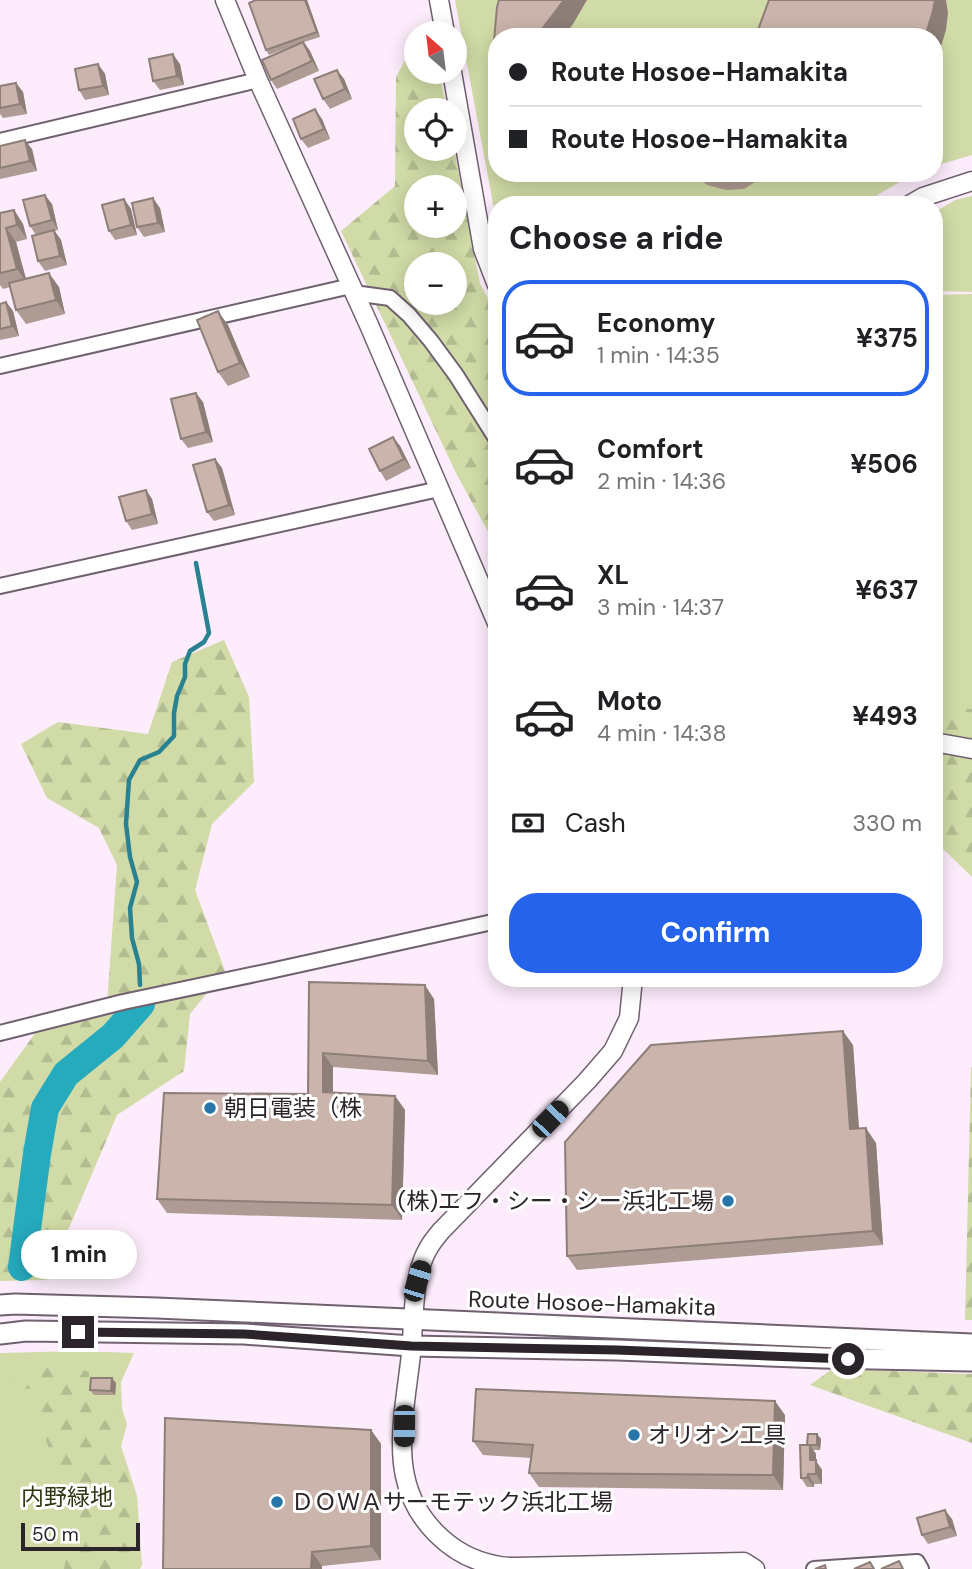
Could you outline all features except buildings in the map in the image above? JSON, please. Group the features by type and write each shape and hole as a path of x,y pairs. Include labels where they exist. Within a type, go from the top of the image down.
{"main road":[{"name":"Route Hosoe-Hamakita","path":"0,1305 157,1308 972,1343"},
{"name":"Route Hosoe-Hamakita","path":"0,1334 26,1331 244,1334 411,1346 972,1361"}],"street":[{"path":"225,0 488,602"},
{"path":"439,0 443,21"},
{"path":"0,141 258,80"},
{"path":"454,84 488,260"},
{"path":"926,196 972,181"},
{"path":"0,366 352,290 390,298 409,315 456,375 488,426"},
{"path":"0,586 439,489"},
{"path":"943,744 972,749"},
{"path":"0,1033 123,1002 488,922"},
{"path":"632,987 629,1018 613,1051 440,1231 427,1250 417,1281 412,1320 404,1426 405,1476 411,1497 422,1517 437,1535 454,1549 495,1565 691,1566 744,1562 755,1569"},
{"path":"814,1569 917,1562 921,1569"}],"green space":[{"path":"455,0 972,0 972,155 943,164 943,28 488,28 488,177 467,64 467,21 459,21"},
{"path":"404,62 404,84 442,84 444,98 404,98 404,161 456,161 459,175 404,175 404,238 467,238 467,216 480,284 488,299 488,532 457,475 341,231 395,186 396,77"},
{"path":"489,182 900,182 876,196 492,196"},
{"path":"972,196 972,292 943,291 943,207 955,200"},
{"path":"972,294 972,733 943,729 943,295"},
{"path":"224,640 249,697 254,782 212,824 195,890 225,971 190,1014 184,1071 117,1115 47,1280 0,1281 0,1082 41,1025 107,1004 117,865 99,828 47,798 21,744 58,722 148,734 172,662"},
{"path":"943,706 972,709 972,877 943,849"},
{"path":"972,1066 972,1320 965,1320 971,1068"},
{"name":"内野緑地","path":"0,1353 134,1353 121,1382 122,1409 127,1424 121,1446 137,1496 142,1565 140,1569 0,1569"},
{"path":"38,1368 80,1369 89,1372 91,1400 111,1405 122,1417 118,1449 133,1494 136,1551 134,1569 64,1569 69,1542 68,1512 64,1488 46,1440 35,1394 30,1388 0,1391 0,1382"},
{"path":"832,1369 972,1374 972,1443 810,1385"}],"waterway":[{"path":"140,985 130,908 137,882 130,857 126,824 129,780 140,760 159,752 174,736 174,713 185,677 185,664 190,651 204,642 209,633 196,563"},
{"path":"22,1267 45,1108 66,1074 113,1036 141,1004"}],"place":[{"name":"朝日電装（株","path":"210,1108"},
{"name":"(株)エフ・シー・シー浜北工場","path":"728,1201"},
{"name":"オリオン工具","path":"634,1435"},
{"name":"ＤＯＷＡサーモテック浜北工場","path":"277,1502"}],"route":[{"path":"78,1332 244,1334 411,1346 617,1350 848,1359"}]}
